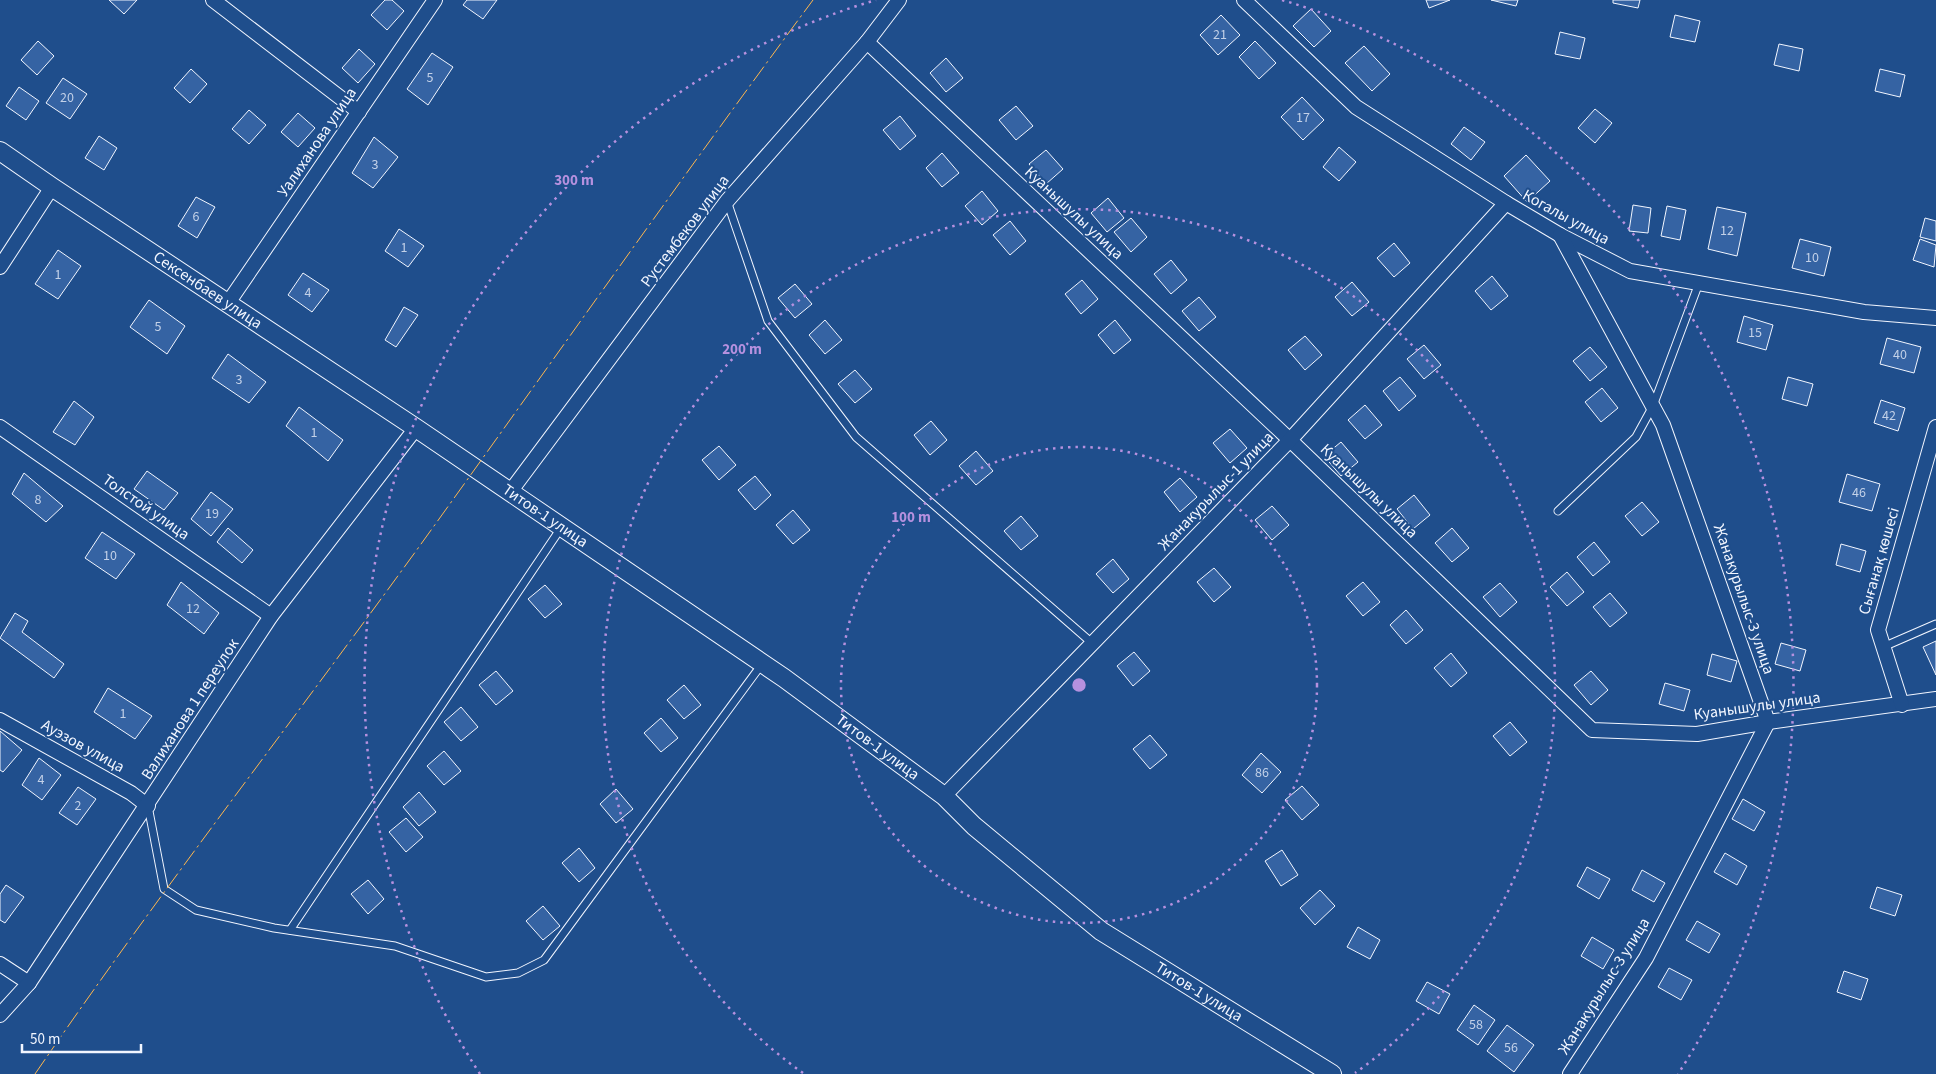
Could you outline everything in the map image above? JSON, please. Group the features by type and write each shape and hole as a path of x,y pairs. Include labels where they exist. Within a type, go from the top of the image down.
{"street":[{"path":"213,0 359,112"},
{"name":"Уалиханова улица","path":"228,303 435,0"},
{"name":"Рустембеков улица","path":"510,492 727,201 867,42 899,0"},
{"name":"Когалы улица","path":"1244,0 1356,107 1506,203 1560,235 1630,271 1864,312 1936,318"},
{"name":"Куанышулы улица","path":"867,42 1290,440 1592,730 1697,734 1768,722 1936,699"},
{"name":"Сексенбаев улица","path":"0,151 416,428"},
{"path":"0,267 52,187"},
{"name":"Жанакурылыс-1 улица","path":"944,796 1290,440 1506,203"},
{"name":"Жанакурылыс-3 улица","path":"1560,235 1663,424 1768,722 1646,958 1570,1074"},
{"name":"Толстой улица","path":"0,427 271,616"},
{"name":"Сығанақ көшесі","path":"1902,705 1878,630 1936,427"},
{"name":"Титов-1 улица","path":"416,428 762,664 944,796 974,826 1101,931 1332,1074"},
{"name":"Валиханова 1 переулок","path":"0,1015 29,983 148,806 271,616 416,428"},
{"name":"Ауэзов улица","path":"0,720 131,792 148,806"},
{"path":"0,964 29,983"}],"lane":[{"path":"727,201 768,322 856,437 1092,643"},
{"path":"1558,511 1636,437 1653,406 1699,283"},
{"path":"290,930 561,527"},
{"path":"1883,647 1936,624"},
{"path":"148,806 164,888 196,910 290,930 395,946 486,977 518,973 544,960 762,664"}],"building":[{"path":"109,0 137,0 124,14"},
{"path":"385,0 392,0 404,11 387,30 371,15"},
{"path":"467,0 497,0 483,19 463,5"},
{"path":"1426,0 1450,0 1429,8"},
{"path":"1491,0 1518,0 1516,6"},
{"path":"1613,0 1640,0 1638,8 1613,3"},
{"path":"1311,9 1331,31 1314,47 1293,26"},
{"path":"1221,15 1240,35 1218,55 1200,35"},
{"path":"1675,15 1700,21 1695,42 1670,37"},
{"path":"1560,32 1585,38 1580,59 1555,54"},
{"path":"38,41 54,56 37,75 21,60"},
{"path":"1255,41 1276,63 1259,79 1239,57"},
{"path":"1779,44 1803,49 1799,71 1774,65"},
{"path":"1364,46 1390,74 1372,91 1345,63"},
{"path":"359,49 375,64 358,83 342,68"},
{"path":"432,53 453,67 428,105 407,89"},
{"path":"946,58 963,78 946,92 930,73"},
{"path":"191,69 207,84 190,103 174,88"},
{"path":"1880,69 1905,75 1900,97 1875,91"},
{"path":"63,78 87,94 70,119 46,103"},
{"path":"19,87 39,101 26,120 6,106"},
{"path":"1302,97 1324,120 1303,140 1281,117"},
{"path":"1016,106 1033,126 1016,140 999,120"},
{"path":"1595,109 1612,123 1595,143 1578,128"},
{"path":"249,110 266,125 249,144 232,129"},
{"path":"298,113 315,128 298,147 281,132"},
{"path":"900,116 916,136 900,150 883,130"},
{"path":"1464,127 1485,142 1471,160 1451,144"},
{"path":"99,136 117,148 104,170 85,158"},
{"path":"374,137 398,157 373,188 352,173"},
{"path":"1339,147 1356,162 1339,181 1323,167"},
{"path":"1046,150 1063,169 1046,184 1029,164"},
{"path":"942,153 959,173 942,187 926,168"},
{"path":"1526,155 1550,181 1527,202 1504,176"},
{"path":"982,191 998,211 982,225 965,206"},
{"path":"196,197 215,207 197,238 178,226"},
{"path":"1108,198 1124,218 1107,232 1091,213"},
{"path":"1633,205 1651,208 1648,233 1629,231"},
{"path":"1667,206 1686,210 1680,240 1661,236"},
{"path":"1717,207 1746,213 1737,256 1708,249"},
{"path":"1131,218 1147,237 1131,252 1114,232"},
{"path":"1925,218 1936,221 1936,241 1920,237"},
{"path":"1010,221 1026,241 1010,255 993,235"},
{"path":"399,229 424,246 408,267 385,251"},
{"path":"1800,239 1831,247 1824,276 1792,268"},
{"path":"1920,239 1936,245 1934,267 1913,260"},
{"path":"1394,243 1410,263 1394,277 1377,258"},
{"path":"58,250 81,266 58,299 35,284"},
{"path":"1171,260 1187,280 1171,294 1154,274"},
{"path":"303,273 329,290 312,312 288,295"},
{"path":"1492,276 1508,296 1491,310 1475,291"},
{"path":"1082,280 1098,299 1081,314 1065,294"},
{"path":"1352,282 1369,302 1352,316 1335,297"},
{"path":"795,284 812,304 795,318 778,298"},
{"path":"1199,297 1216,317 1199,331 1182,311"},
{"path":"149,300 185,326 167,354 130,327"},
{"path":"404,307 418,315 396,347 385,340"},
{"path":"1744,316 1773,325 1766,350 1737,342"},
{"path":"825,320 842,340 825,354 809,335"},
{"path":"1115,320 1131,340 1114,354 1098,335"},
{"path":"1305,336 1322,355 1305,370 1288,350"},
{"path":"1887,338 1921,347 1914,373 1880,364"},
{"path":"1424,345 1441,365 1424,379 1407,359"},
{"path":"1590,347 1607,367 1590,381 1573,361"},
{"path":"228,354 266,382 249,403 212,378"},
{"path":"855,370 872,389 855,403 838,384"},
{"path":"1400,377 1416,396 1399,411 1383,391"},
{"path":"1788,377 1813,384 1807,406 1782,399"},
{"path":"1602,388 1618,408 1601,422 1585,402"},
{"path":"1881,400 1905,408 1898,431 1874,423"},
{"path":"74,401 94,417 75,445 53,432"},
{"path":"1365,405 1382,425 1365,439 1348,420"},
{"path":"299,407 343,440 328,461 286,426"},
{"path":"931,421 947,440 930,455 914,435"},
{"path":"1230,429 1247,448 1230,463 1213,443"},
{"path":"1341,442 1358,462 1341,476 1324,456"},
{"path":"719,446 736,465 719,480 702,460"},
{"path":"976,451 993,471 976,485 959,466"},
{"path":"147,471 178,493 164,510 134,489"},
{"path":"24,473 63,506 46,522 12,494"},
{"path":"1847,474 1880,484 1872,511 1839,502"},
{"path":"755,476 771,495 755,510 738,490"},
{"path":"1180,478 1197,497 1180,512 1164,492"},
{"path":"211,492 233,509 211,536 191,519"},
{"path":"1414,495 1430,515 1413,529 1397,509"},
{"path":"1642,502 1659,522 1642,536 1625,516"},
{"path":"1272,506 1289,525 1272,540 1255,520"},
{"path":"793,510 810,530 793,544 776,525"},
{"path":"1021,516 1038,536 1021,550 1004,531"},
{"path":"228,528 253,550 242,563 217,542"},
{"path":"1452,528 1469,548 1452,562 1435,543"},
{"path":"102,532 135,554 116,579 85,558"},
{"path":"1594,542 1610,562 1593,576 1577,557"},
{"path":"1841,544 1866,551 1860,572 1836,565"},
{"path":"1113,559 1129,579 1113,593 1096,574"},
{"path":"1214,568 1231,587 1214,602 1197,582"},
{"path":"1567,572 1584,592 1567,606 1550,587"},
{"path":"181,582 219,613 204,634 167,605"},
{"path":"1363,582 1380,602 1363,616 1346,596"},
{"path":"1500,583 1517,602 1500,617 1483,597"},
{"path":"545,585 562,604 545,618 528,599"},
{"path":"1610,593 1627,613 1610,627 1593,607"},
{"path":"1406,610 1423,630 1406,644 1390,625"},
{"path":"15,613 28,621 22,632 64,664 54,678 0,638"},
{"path":"1936,641 1936,675 1923,647"},
{"path":"1781,643 1806,650 1800,671 1775,664"},
{"path":"1134,652 1150,671 1133,686 1117,666"},
{"path":"1451,653 1467,673 1451,687 1434,668"},
{"path":"1712,654 1737,661 1731,682 1707,675"},
{"path":"496,671 513,691 496,705 479,685"},
{"path":"1591,671 1608,690 1591,705 1574,685"},
{"path":"1665,683 1690,690 1684,711 1659,704"},
{"path":"684,685 701,705 684,719 667,700"},
{"path":"108,688 152,716 135,739 94,712"},
{"path":"461,707 478,727 461,741 444,722"},
{"path":"661,718 678,738 661,752 644,733"},
{"path":"1510,722 1527,742 1510,756 1493,736"},
{"path":"0,731 22,750 3,772 0,770"},
{"path":"1150,735 1167,755 1150,769 1133,749"},
{"path":"444,751 461,771 444,785 427,766"},
{"path":"1261,753 1281,772 1262,793 1242,775"},
{"path":"39,758 61,775 42,800 22,785"},
{"path":"1302,786 1319,805 1302,820 1285,800"},
{"path":"78,787 96,799 77,825 59,813"},
{"path":"616,789 633,809 616,823 600,804"},
{"path":"419,792 436,812 419,826 403,807"},
{"path":"1743,799 1765,812 1754,831 1732,819"},
{"path":"406,818 423,837 406,852 389,832"},
{"path":"579,848 595,868 579,882 562,863"},
{"path":"1282,850 1298,875 1281,886 1265,861"},
{"path":"1725,853 1747,866 1737,885 1714,872"},
{"path":"1587,867 1610,879 1599,899 1577,886"},
{"path":"1642,870 1665,883 1654,902 1632,890"},
{"path":"368,880 384,899 368,914 351,894"},
{"path":"6,885 24,897 5,923 0,920 0,894"},
{"path":"1877,887 1902,895 1895,916 1870,908"},
{"path":"1320,890 1335,906 1315,925 1300,908"},
{"path":"543,906 560,926 543,940 526,921"},
{"path":"1697,921 1720,934 1709,953 1686,940"},
{"path":"1358,927 1380,940 1370,959 1347,947"},
{"path":"1592,937 1614,950 1603,969 1581,956"},
{"path":"1669,968 1692,980 1681,1000 1658,987"},
{"path":"1844,971 1868,979 1861,1000 1837,992"},
{"path":"1427,982 1450,994 1439,1014 1416,1001"},
{"path":"1474,1005 1495,1020 1478,1045 1457,1030"},
{"path":"1507,1025 1534,1045 1514,1072 1487,1051"}],"power":[{"path":"35,1074 128,942 416,551 813,0"}]}
